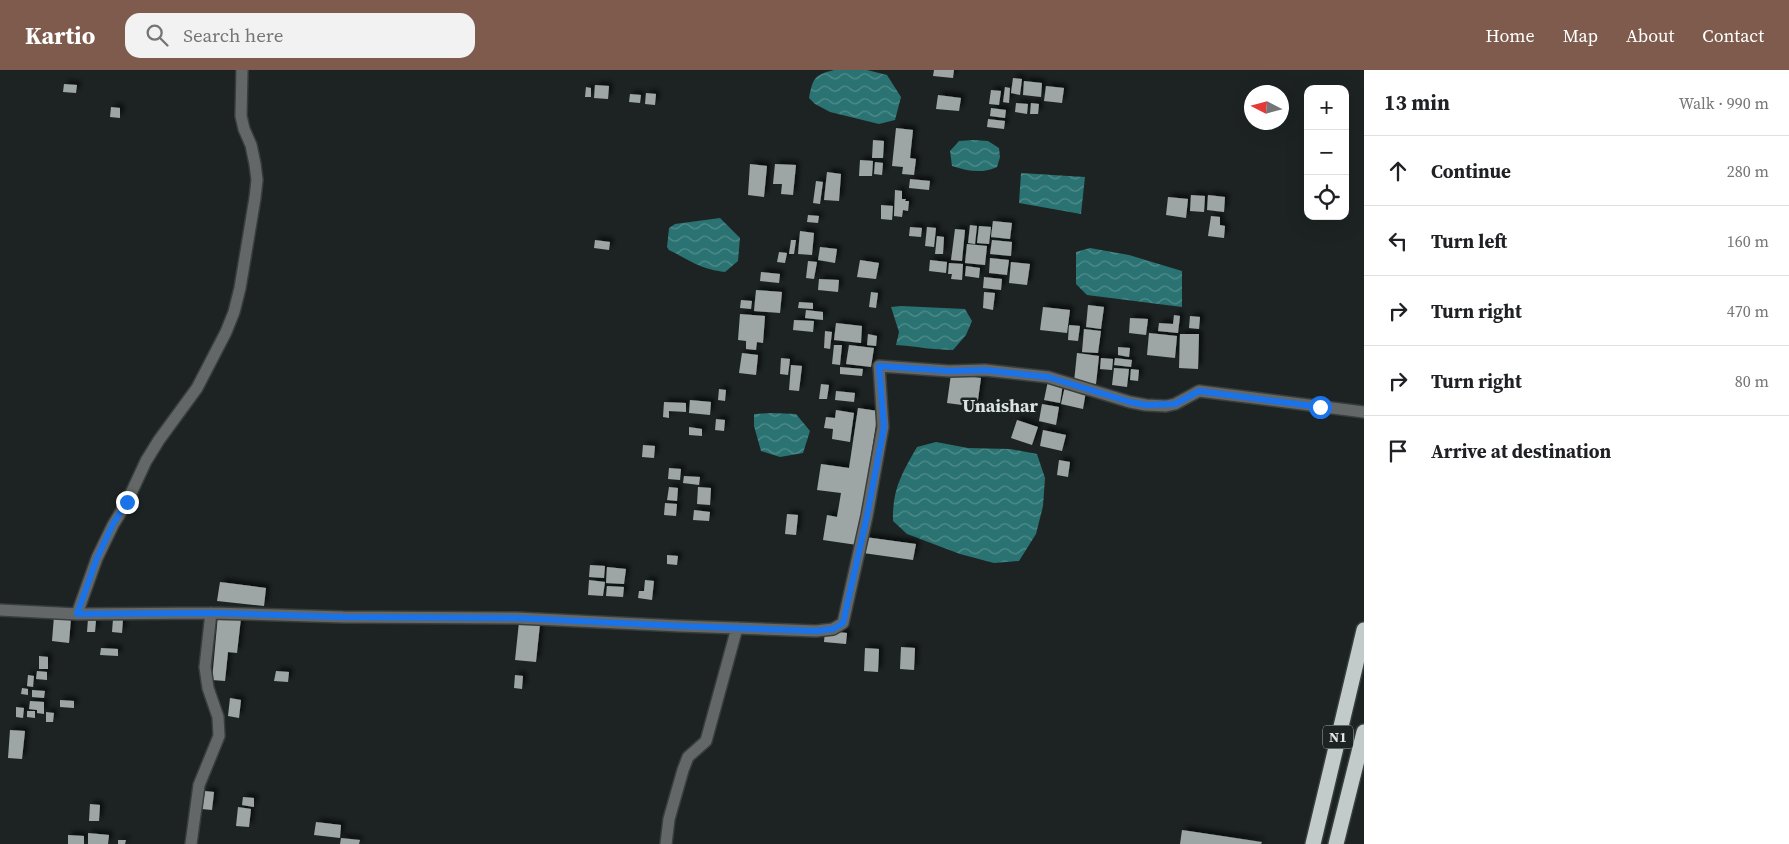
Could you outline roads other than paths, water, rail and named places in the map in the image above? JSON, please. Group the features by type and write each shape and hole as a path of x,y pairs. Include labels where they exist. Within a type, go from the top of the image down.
{"highway":[{"name":"N1","path":"1313,844 1364,630"},
{"name":"N1","path":"1336,844 1364,732"}],"street":[{"path":"77,614 97,558 113,524 127,502 146,461 197,388 220,347 234,312 257,180 251,145 244,130 241,116 242,70"},
{"path":"0,610 77,614 211,613 344,617 517,618 816,631 833,629 843,623 863,535 884,427 879,366 944,370 985,370 1048,377 1130,402 1146,405 1175,404 1199,391 1364,412"},
{"path":"191,844 199,785 219,736 218,717 208,688 205,667 211,613"},
{"path":"666,844 669,819 683,770 688,757 706,741 737,628"}],"water":[{"path":"834,70 867,70 887,75 901,97 895,120 879,124 830,112 815,104 809,98 813,82 818,76"},
{"path":"959,141 988,141 999,148 1000,157 997,167 974,171 952,166 950,151"},
{"path":"1021,173 1085,177 1081,214 1019,203"},
{"path":"720,218 740,238 738,261 725,272 696,264 669,250 667,247 669,228 675,224"},
{"path":"1090,248 1129,255 1182,271 1182,307 1087,295 1076,284 1076,252"},
{"path":"891,307 965,309 972,321 966,335 953,350 896,345 899,332"},
{"path":"754,414 796,414 810,431 803,453 780,457 761,451 754,426"},
{"path":"936,442 968,448 1010,449 1037,454 1045,478 1043,506 1036,534 1019,561 994,563 960,554 907,534 893,521 896,491 907,465 917,447"}],"district":[{"name":"Unaishar","path":"1000,406"}]}
